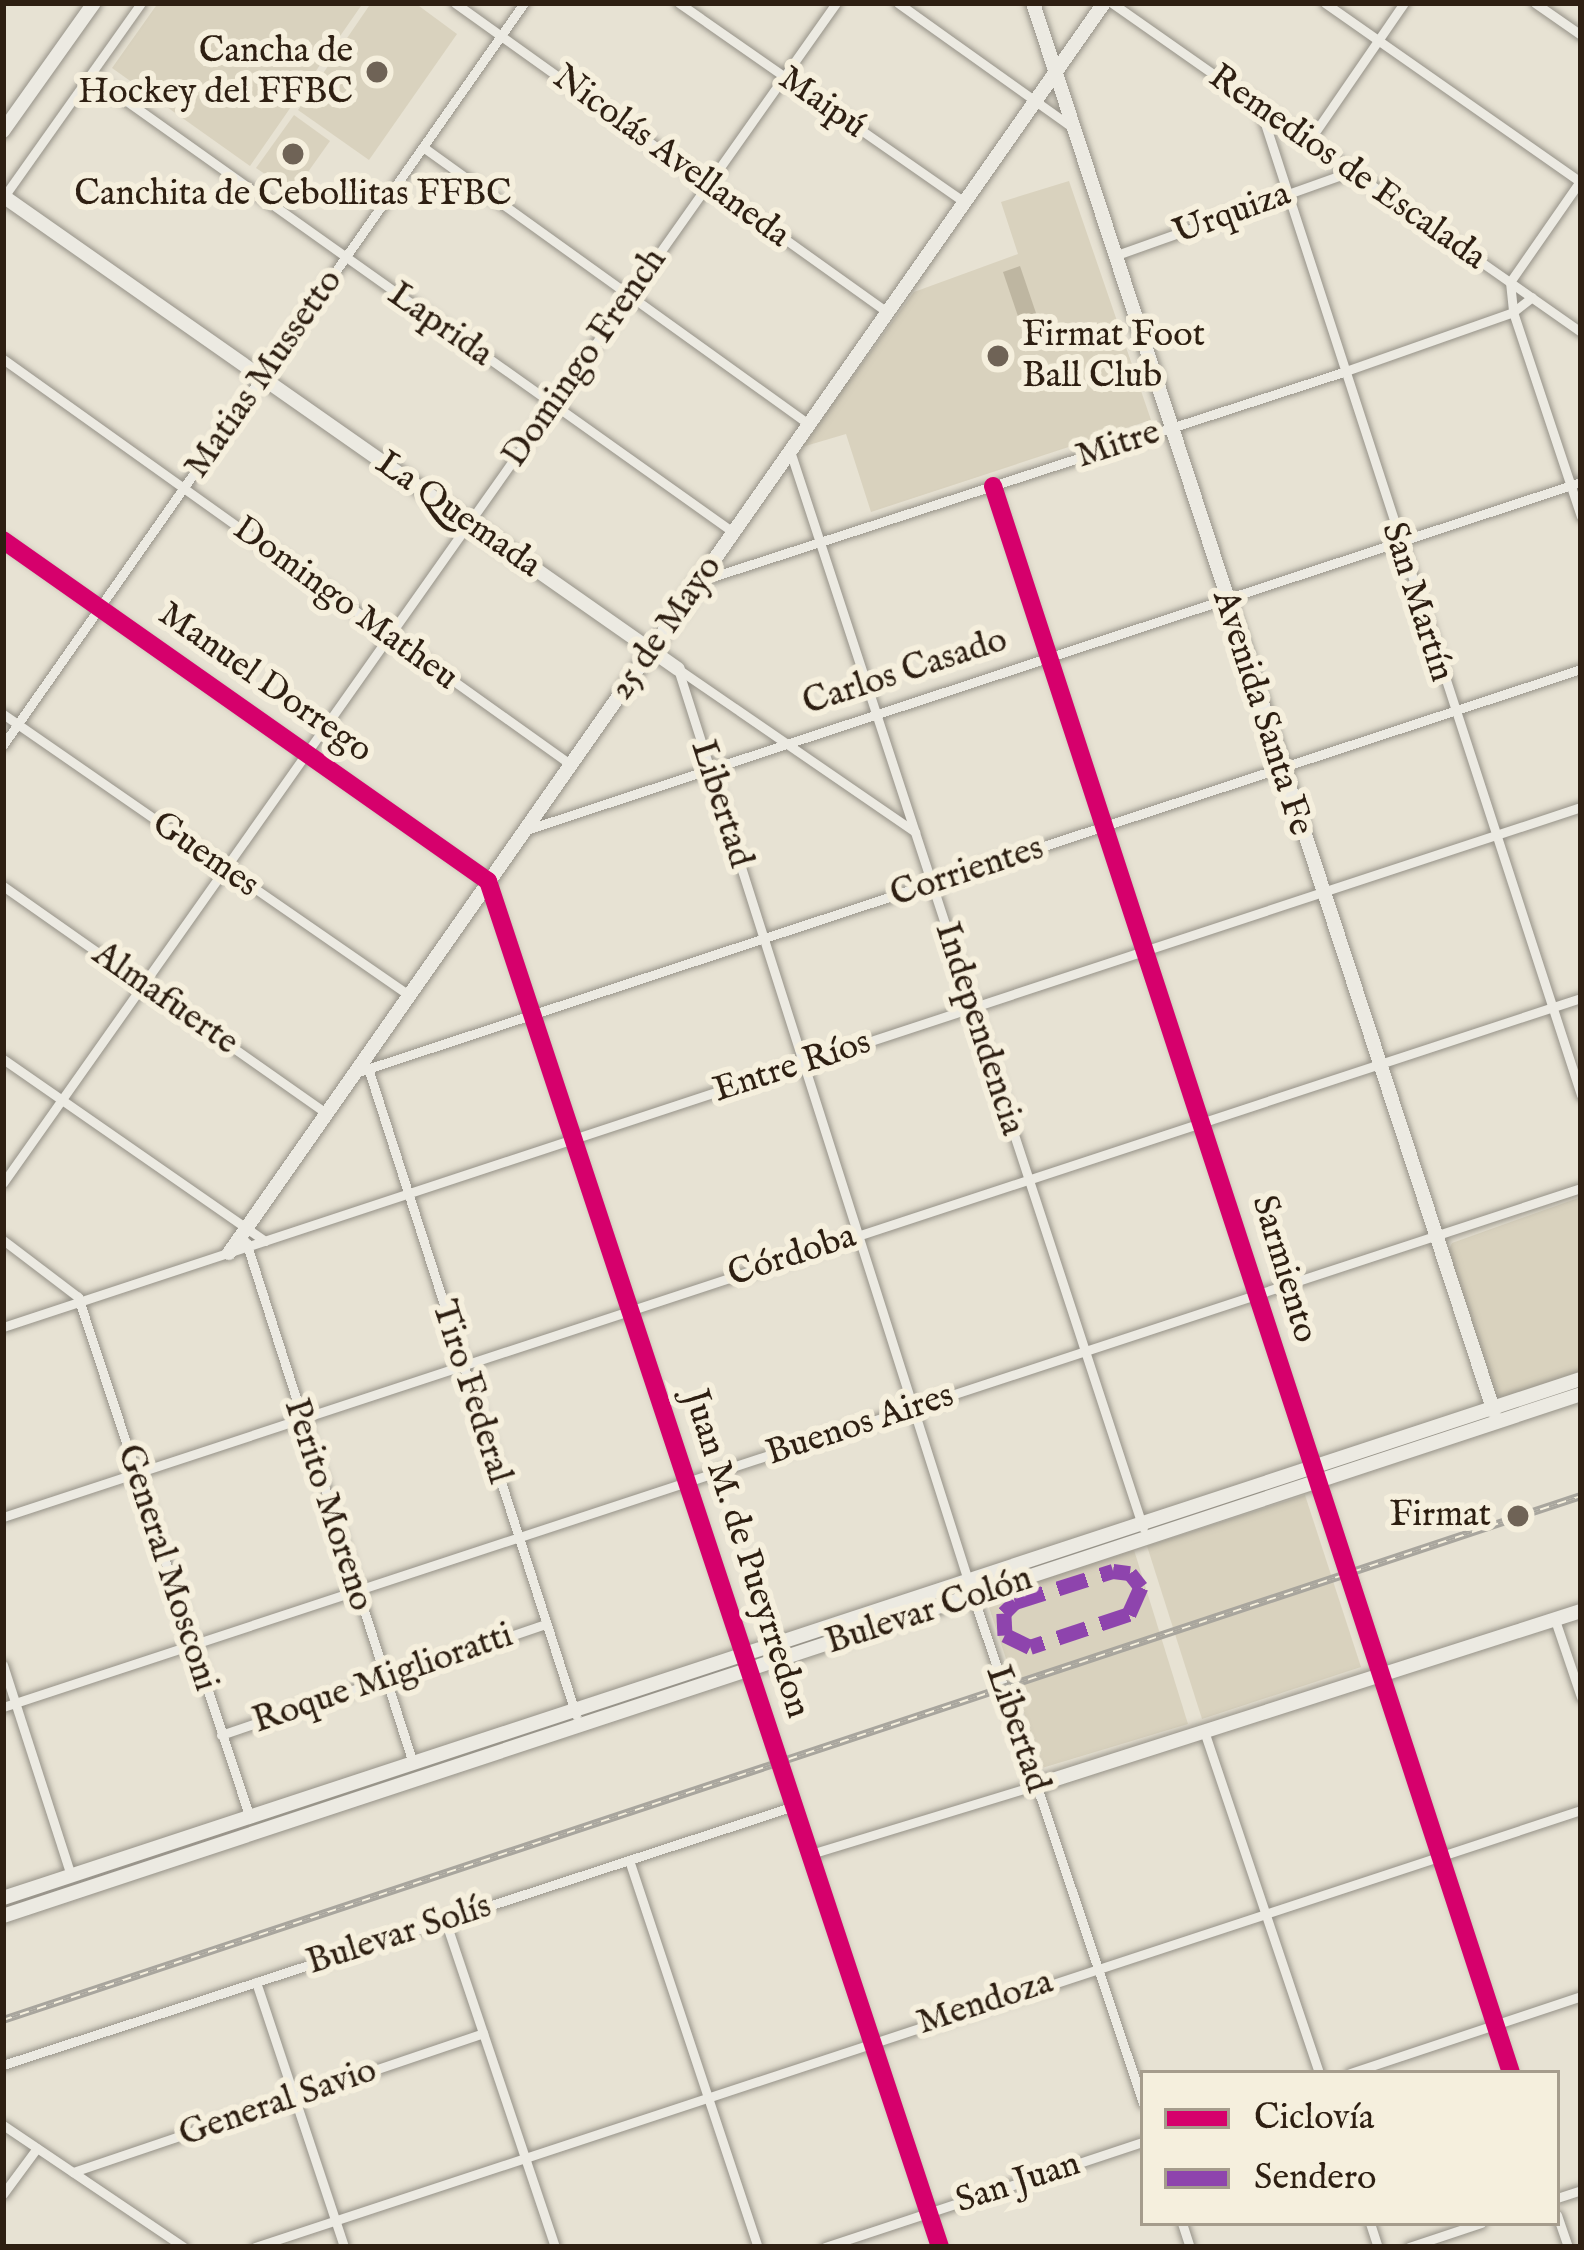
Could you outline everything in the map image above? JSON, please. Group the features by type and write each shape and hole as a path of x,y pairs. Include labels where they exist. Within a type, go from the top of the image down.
{"street":[{"path":"3,131 94,3"},
{"path":"3,197 141,3"},
{"name":"Nicolás Avellaneda","path":"455,3 887,312"},
{"name":"Matias Mussetto","path":"3,745 524,3"},
{"name":"Maipú","path":"680,3 964,202"},
{"name":"Domingo French","path":"3,1183 836,3"},
{"path":"898,3 1073,128"},
{"name":"Avenida Santa Fe","path":"1033,3 1494,1415"},
{"name":"25 de Mayo","path":"229,1253 1055,72 1108,3"},
{"name":"Remedios de Escalada","path":"1108,3 1581,332"},
{"path":"1324,3 1581,181 1510,282 1513,312 1576,484 1581,517"},
{"path":"1309,141 1405,3"},
{"path":"1535,3 1581,35"},
{"name":"Laprida","path":"90,75 733,532"},
{"name":"San Martín","path":"1260,108 1581,1095"},
{"path":"423,147 809,424"},
{"name":"Urquiza","path":"1114,256 1350,172"},
{"name":"La Quemada","path":"3,197 915,832"},
{"name":"Mitre","path":"698,582 1343,372 1513,312 1532,297"},
{"name":"Domingo Matheu","path":"3,359 570,764"},
{"name":"Independencia","path":"790,451 1144,1531"},
{"name":"Carlos Casado","path":"523,831 1576,484"},
{"name":"Sarmiento","path":"993,486 1510,2070"},
{"name":"Manuel Dorrego","path":"3,540 488,881"},
{"name":"Libertad","path":"678,669 970,1588 1140,2093"},
{"name":"Corrientes","path":"362,1067 1581,669"},
{"name":"Guemes","path":"3,714 409,995"},
{"name":"Entre Ríos","path":"3,1327 1581,807"},
{"name":"Juan M. de Pueyrredon","path":"488,881 940,2247"},
{"name":"Almafuerte","path":"3,886 326,1113"},
{"name":"Córdoba","path":"3,1516 1581,998"},
{"path":"3,1059 265,1241"},
{"name":"Tiro Federal","path":"362,1067 579,1727"},
{"name":"Buenos Aires","path":"3,1707 1581,1188"},
{"name":"Perito Moreno","path":"246,1228 246,1248 419,1780"},
{"path":"3,1240 71,1287 79,1302"},
{"name":"General Mosconi","path":"79,1302 255,1833"},
{"name":"Bulevar Colón","path":"3,1898 745,1654 1315,1482 1581,1379"},
{"name":"Bulevar Colón","path":"1144,1531 1310,1466 1581,1394"},
{"name":"Bulevar Colón","path":"3,1916 750,1670 970,1588"},
{"path":"811,1854 1205,1734 1581,1611"},
{"path":"1555,1620 1581,1697"},
{"name":"Roque Miglioratti","path":"221,1735 546,1624"},
{"path":"3,1665 77,1892"},
{"path":"1205,1734 1318,2070"},
{"name":"Bulevar Solís","path":"3,2065 794,1806"},
{"name":"Mendoza","path":"255,2247 1581,1810"},
{"path":"629,1860 758,2247"},
{"path":"445,1920 555,2247"},
{"path":"256,1982 344,2247"},
{"path":"1359,2070 1581,1996"},
{"name":"General Savio","path":"73,2172 483,2033"},
{"path":"3,2125 184,2247"},
{"name":"San Juan","path":"825,2247 1140,2143"},
{"path":"3,2194 37,2148"},
{"path":"1409,2247 1472,2226"}],"shaded area":[{"path":"158,3 363,3 250,166 112,68"},
{"name":"Cancha de Hockey del FFBC","path":"371,3 415,3 457,34 369,160 298,110"},
{"name":"Canchita de Cebollitas FFBC","path":"294,115 330,141 293,193 256,168"},
{"name":"Firmat Foot Ball Club","path":"1069,181 1151,420 871,512 846,434 802,447 842,391 840,383 851,379 914,292 1018,254 1001,202"},
{"path":"1020,266 1038,319 1021,325 1003,272"},
{"path":"1581,1197 1581,1371 1503,1397 1492,1394 1447,1254 1452,1243"},
{"path":"1305,1495 1361,1667 1202,1719 1147,1546"},
{"path":"1134,1550 1188,1724 1042,1768 986,1598"}],"railway":[{"path":"3,2020 1581,1496"}],"marked path":[{"path":"1113,1571 1130,1573 1141,1587 1129,1614 1030,1647 1005,1635 1004,1613 1015,1602 1113,1571"}],"cycle path":[{"path":"993,486 1510,2070"},
{"path":"3,540 488,881 940,2247"}],"place":[{"name":"Cancha de Hockey del FFBC","path":"377,72"},
{"name":"Canchita de Cebollitas FFBC","path":"293,154"},
{"name":"Firmat Foot Ball Club","path":"998,356"},
{"name":"Firmat","path":"1518,1516"}]}
